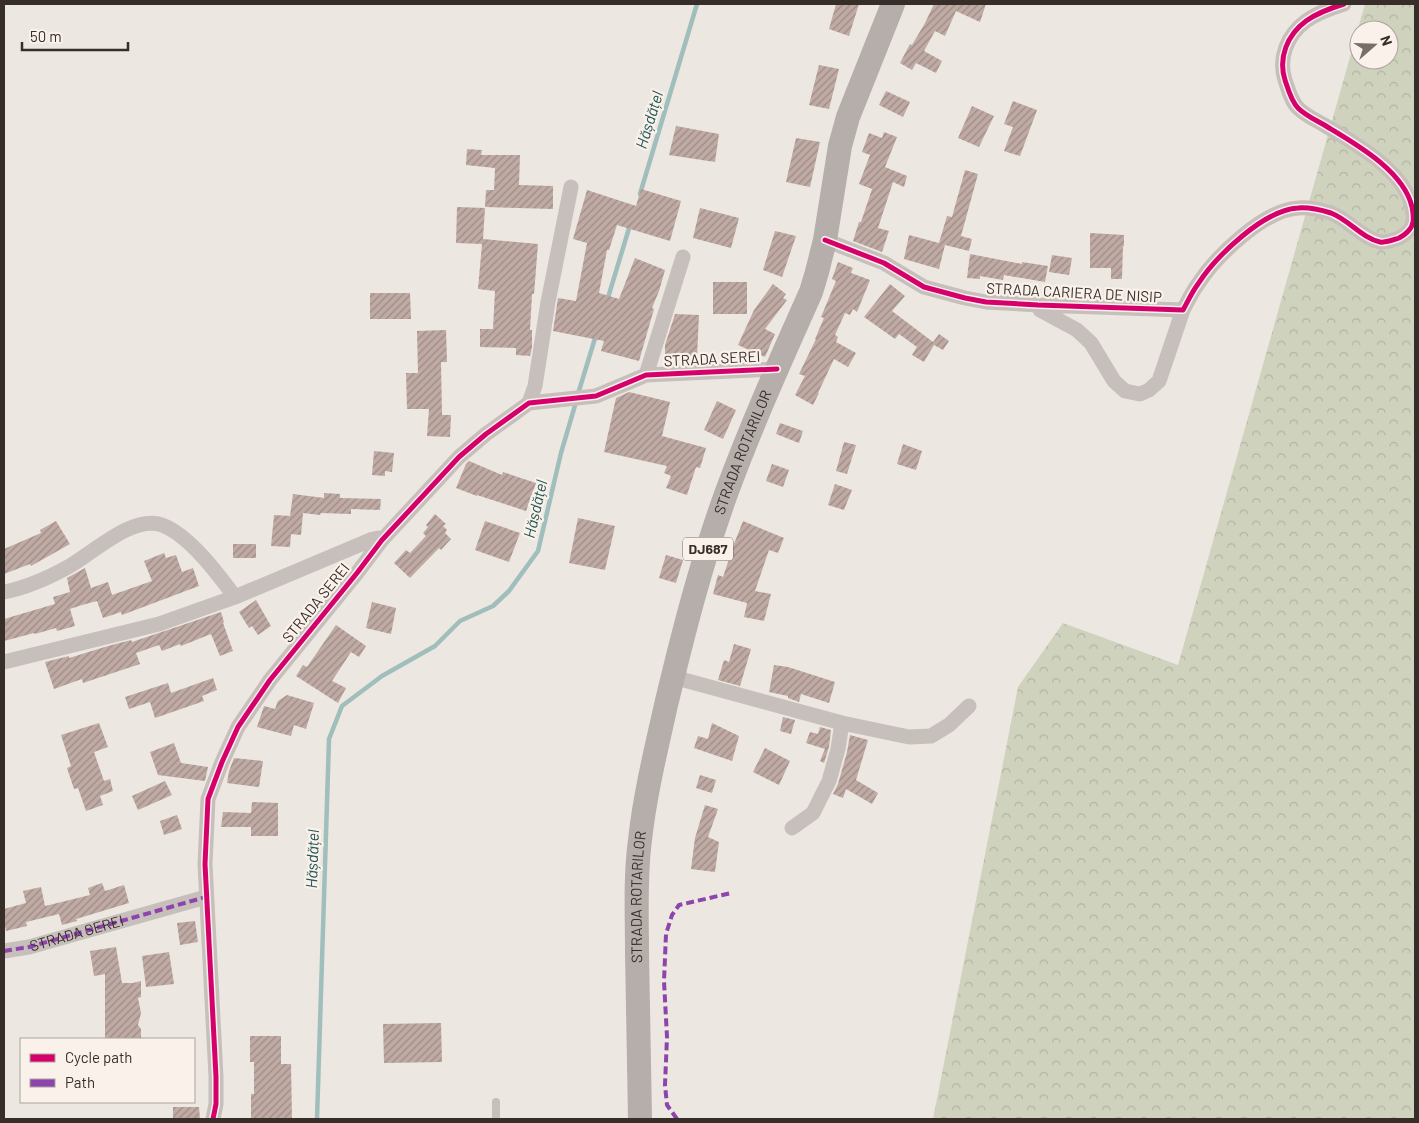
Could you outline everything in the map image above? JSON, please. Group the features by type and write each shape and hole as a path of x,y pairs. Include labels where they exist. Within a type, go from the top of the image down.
{"main road":[{"name":"STRADA ROTARILOR","path":"640,1119 637,937 638,864 643,814 673,677 695,592 725,495 746,440 811,292 825,240 840,146 848,117 893,4"}],"street":[{"name":"STRADA CARIERA DE NISIP","path":"1038,305 1040,310 1077,330 1091,343 1114,382 1125,391 1140,394 1149,390 1159,381 1184,310 1198,284 1218,259 1252,229 1276,214 1298,208 1316,209 1332,214 1365,235 1381,242 1391,241 1408,232 1413,223 1414,214 1410,199 1403,186 1389,169 1349,139 1308,116 1296,106 1282,72 1283,53 1291,36 1306,21 1326,10 1344,4"},
{"path":"529,403 535,386 548,302 572,187"},
{"name":"STRADA CARIERA DE NISIP","path":"825,240 884,263 924,287 965,298 986,302 1038,305 1184,310"},
{"name":"STRADA SEREI","path":"646,375 682,257"},
{"name":"STRADA SEREI","path":"212,1119 216,1104 216,1077 205,864 208,799 238,727 270,680 382,540 459,457 486,434 529,403 596,396 646,375 777,369"},
{"path":"4,592 31,584 67,568 130,528 144,524 160,524 169,528 197,551 235,597"},
{"name":"STRADA SEREI","path":"4,662 151,627 235,597 373,539 382,540"},
{"path":"346,550 357,573"},
{"path":"673,677 842,723 908,737 932,736 949,725 970,706"},
{"path":"792,828 813,814 829,781 838,750 842,723"},
{"name":"STRADA SEREI","path":"4,951 38,944 206,897"}],"lane":[{"path":"496,1102 496,1119"}],"green space":[{"path":"1365,4 1415,4 1415,1119 933,1119 1018,687 1063,623 1178,665 1349,61 1349,70 1399,70 1399,20 1360,20"}],"building":[{"path":"836,4 859,4 849,36 829,29"},
{"path":"934,4 986,4 980,22 956,11 945,36 935,31 924,51 942,61 936,73 916,63 912,70 900,63 910,44 912,45 925,23"},
{"path":"819,65 839,69 829,109 809,105"},
{"path":"886,91 910,102 903,117 879,105"},
{"path":"1013,101 1037,110 1020,156 1004,151 1013,127 1004,124"},
{"path":"972,106 994,116 979,147 958,138"},
{"path":"676,126 719,134 715,162 669,155"},
{"path":"884,132 897,137 885,167 907,176 904,187 893,182 878,228 889,231 882,252 853,241 872,189 859,184 870,155 862,152 869,133 882,138"},
{"path":"796,138 820,142 810,187 786,182"},
{"path":"467,149 482,150 481,155 520,155 519,185 553,186 553,209 485,207 486,190 494,190 495,168 466,165"},
{"path":"965,170 978,174 961,236 972,239 969,251 945,245 939,269 904,259 909,235 939,243 947,216 952,217"},
{"path":"641,189 681,201 670,241 617,225 609,250 607,250 599,293 619,299 635,258 665,270 652,308 654,309 639,361 601,351 604,341 553,331 558,298 576,301 587,243 573,239 587,190 636,206"},
{"path":"457,207 485,208 483,239 538,244 534,294 532,294 530,330 532,330 532,347 530,356 516,355 516,348 480,347 480,329 493,329 495,291 478,289 482,244 456,243"},
{"path":"700,208 739,218 731,248 693,238"},
{"path":"775,231 796,236 782,277 763,270"},
{"path":"1090,233 1124,235 1122,279 1111,279 1111,268 1090,268"},
{"path":"970,254 1022,264 1022,262 1048,266 1045,282 1004,275 1003,280 980,276 980,279 967,278"},
{"path":"1052,255 1072,258 1069,275 1049,272"},
{"path":"838,262 853,268 851,273 870,280 857,312 853,309 850,315 845,313 835,335 838,337 836,342 856,353 848,367 834,359 813,405 795,395 805,376 799,374 816,339 824,318 821,317 836,281 832,279"},
{"path":"713,282 747,282 747,314 713,314"},
{"path":"773,284 786,294 783,298 787,300 765,329 775,334 765,357 738,345 754,310"},
{"path":"890,284 905,296 892,311 933,342 939,334 949,341 943,350 934,345 924,362 912,355 917,347 899,334 895,339 864,317"},
{"path":"370,293 410,293 411,319 370,319"},
{"path":"675,314 699,315 697,357 665,355 665,345"},
{"path":"446,330 447,362 441,362 442,415 451,415 450,437 427,436 429,409 407,409 406,373 418,373 417,331"},
{"path":"629,392 670,402 662,436 706,448 700,468 696,467 687,495 666,488 671,476 664,473 667,466 604,452 616,398"},
{"path":"717,401 736,410 723,439 704,430"},
{"path":"780,423 803,431 799,443 776,434"},
{"path":"844,442 856,445 847,474 836,471"},
{"path":"903,444 922,451 916,470 897,464"},
{"path":"374,451 394,453 392,472 385,471 385,476 372,475"},
{"path":"469,461 502,475 503,472 536,483 526,511 456,488"},
{"path":"772,464 789,470 783,487 766,481"},
{"path":"835,484 852,490 844,510 828,505"},
{"path":"324,493 340,494 340,498 381,499 380,510 351,509 351,514 321,513 320,515 303,513 301,535 291,534 290,547 271,546 274,515 290,516 293,494 324,498"},
{"path":"435,514 446,524 443,526 447,530 445,533 451,539 441,550 439,548 410,578 394,563 406,550 410,553 426,536 423,533 428,527 426,525"},
{"path":"578,518 615,526 605,570 569,563"},
{"path":"56,521 70,544 31,566 30,564 4,574 4,549 41,533 40,530"},
{"path":"485,521 520,533 509,562 475,550"},
{"path":"743,521 784,538 778,553 769,550 755,591 771,594 764,621 744,617 747,603 713,594 718,575 723,577"},
{"path":"233,544 256,544 256,558 233,558"},
{"path":"164,553 166,558 176,555 182,572 193,568 199,586 122,615 121,612 103,618 97,601 82,605 70,609 75,626 57,631 56,628 4,641 4,619 55,604 53,597 70,592 67,578 85,568 91,588 108,582 112,595 152,581 144,561"},
{"path":"666,555 683,560 676,583 659,578"},
{"path":"256,600 271,626 258,635 252,626 249,628 239,612"},
{"path":"372,602 396,608 391,634 366,628"},
{"path":"221,612 233,651 220,656 211,634 181,646 180,644 162,651 159,645 136,653 140,664 83,683 82,679 54,689 45,662 69,656 69,658 131,640 132,642"},
{"path":"336,625 366,646 359,657 351,652 332,681 346,688 338,703 296,676 303,665 307,667"},
{"path":"734,644 751,649 740,686 718,680 724,660 729,662"},
{"path":"774,665 788,667 835,682 829,703 801,694 799,702 788,698 788,696 769,692"},
{"path":"213,678 217,690 202,696 204,701 155,718 150,702 129,709 125,697 168,683 171,693"},
{"path":"287,695 314,703 306,729 294,725 291,736 257,727 264,706 275,709 278,701"},
{"path":"783,717 795,720 791,734 780,731"},
{"path":"99,723 108,747 94,752 104,781 110,779 113,791 100,796 103,805 86,811 78,788 74,789 67,768 71,766 61,735"},
{"path":"712,723 739,736 732,761 694,748 698,736 708,739"},
{"path":"820,727 831,730 829,747 824,763 820,761 825,749 806,743 810,732 818,734"},
{"path":"850,735 868,740 856,780 878,793 872,804 846,789 843,798 833,794 838,784"},
{"path":"174,743 181,763 208,767 205,781 158,775 150,752"},
{"path":"765,748 790,761 779,785 753,772"},
{"path":"234,758 263,761 259,787 227,783"},
{"path":"700,775 716,780 712,793 696,788"},
{"path":"165,781 172,795 138,810 132,796"},
{"path":"252,802 278,803 278,836 251,836 251,827 221,827 223,812 251,813"},
{"path":"705,805 718,809 708,837 719,842 715,872 691,869 695,838"},
{"path":"177,815 182,829 164,835 160,821"},
{"path":"102,883 105,891 124,885 129,903 62,925 59,914 26,922 27,926 6,931 4,909 26,903 23,891 41,887 45,906 90,895 88,888"},
{"path":"195,921 198,942 180,945 177,923"},
{"path":"116,947 122,983 141,981 141,997 138,998 141,1013 138,1025 141,1029 141,1038 105,1038 105,974 94,976 90,951"},
{"path":"169,952 174,984 146,987 142,956"},
{"path":"441,1023 442,1062 384,1063 383,1024"},
{"path":"250,1036 281,1036 281,1064 291,1064 292,1119 251,1119 251,1094 254,1094 254,1062 250,1062"},
{"path":"173,1107 199,1107 200,1119 173,1119"}],"waterway":[{"name":"Hășdățel","path":"640,194 697,4"},
{"name":"Hășdățel","path":"607,301 630,225"},
{"name":"Hășdățel","path":"578,394 596,335"},
{"name":"Hășdățel","path":"317,1119 329,739 342,706 382,676 435,646 460,621 493,606 509,591 538,551 561,453 576,402"}],"marked path":[{"path":"677,1119 667,1105 665,1085 667,1037 664,981 666,934 672,915 679,905 731,893"},
{"path":"4,951 29,947 206,897"}],"cycle path":[{"path":"825,240 884,263 924,287 965,298 986,302 1038,305 1183,310 1206,273 1229,248 1256,226 1285,211 1311,208 1338,216 1373,240 1385,242 1399,238 1410,229 1413,218 1412,207 1407,194 1399,182 1389,170 1364,150 1301,111 1292,98 1283,72 1286,48 1289,40 1299,27 1315,16 1344,4"},
{"path":"213,1119 216,1104 216,1077 205,864 208,799 238,727 270,680 382,540 459,457 486,434 529,403 596,396 646,375 777,369"}]}
